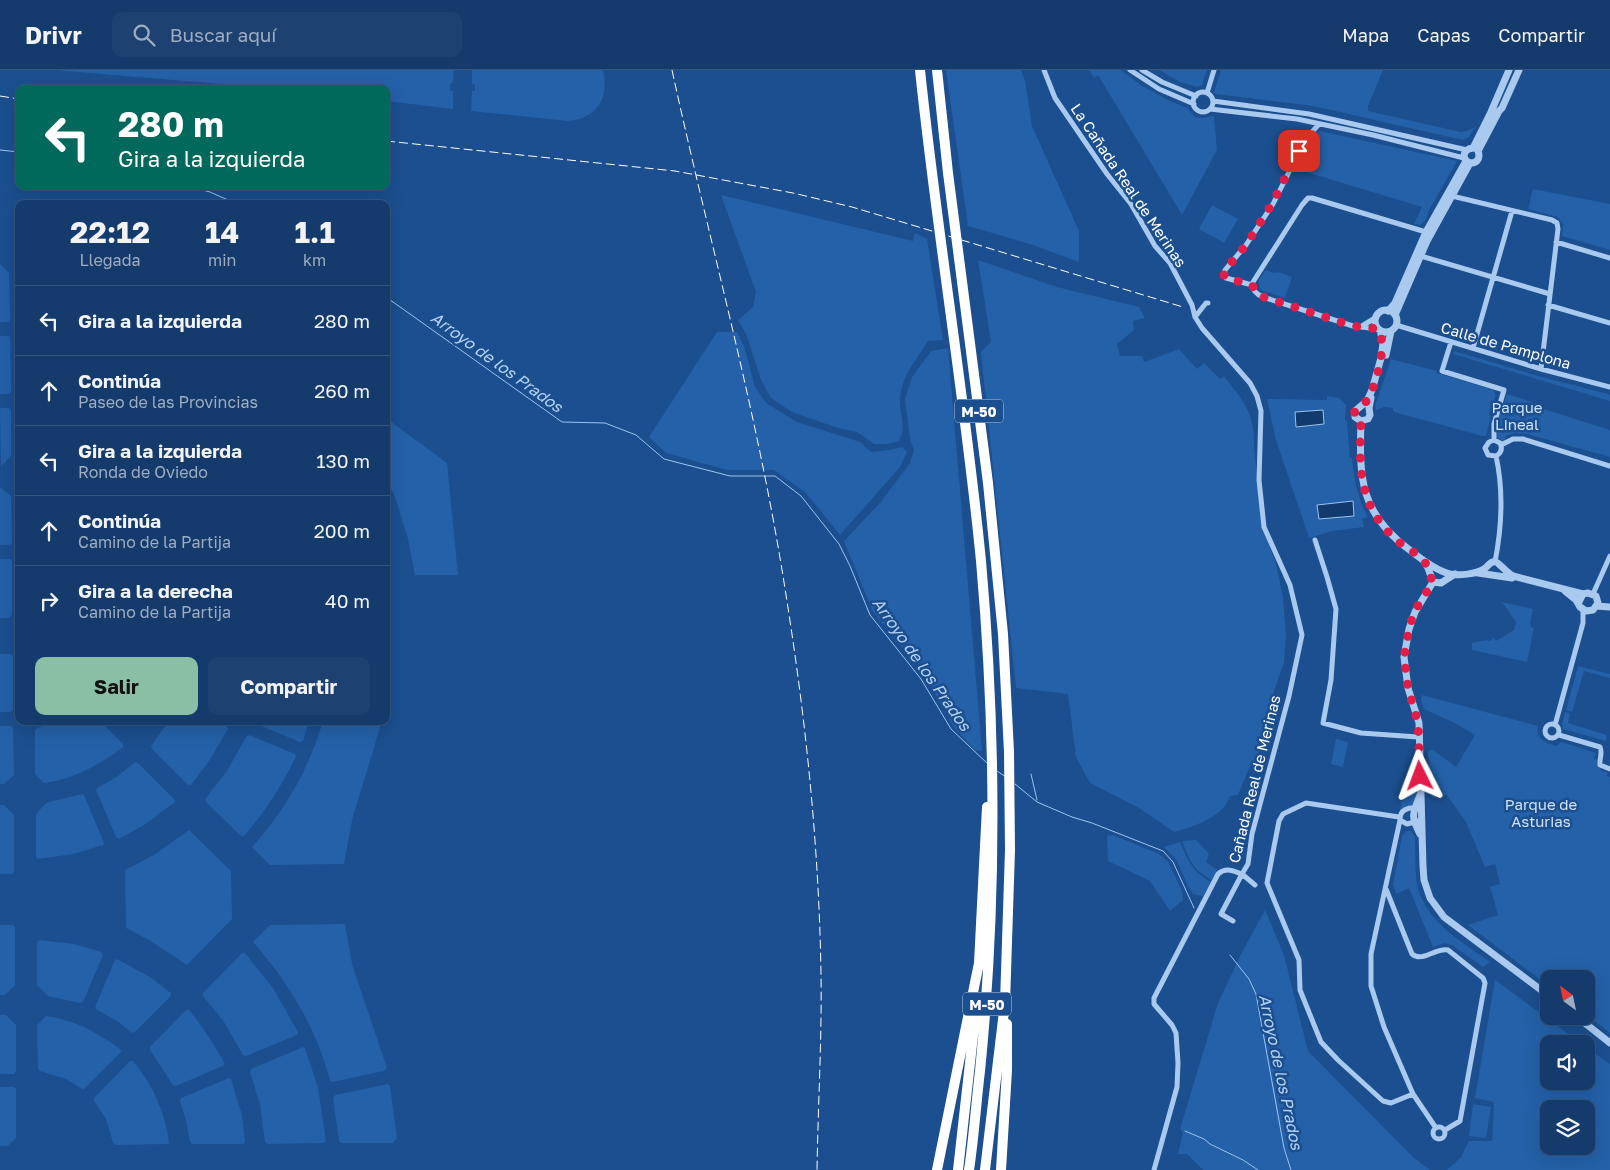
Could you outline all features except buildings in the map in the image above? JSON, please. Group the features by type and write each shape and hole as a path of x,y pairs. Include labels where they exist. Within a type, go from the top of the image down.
{"highway":[{"name":"M-50","path":"920,70 931,176 980,560 992,739 988,784 991,934 987,1002 968,1170"},
{"name":"M-50","path":"937,70 949,182 988,483 1003,634 1009,752 1010,850 1005,1003 985,1170"},
{"path":"958,1170 974,1029 990,834"},
{"path":"937,1170 979,963"},
{"path":"1001,1170 1008,1026 1005,1003"},
{"path":"942,1170 946,1128"}],"street":[{"name":"La Cañada Real de Merinas","path":"1044,70 1055,98 1106,174 1131,204 1155,246 1170,263 1202,328 1250,383 1262,411"},
{"path":"1130,70 1159,90 1194,104 1200,111 1210,108 1213,101 1212,96 1207,93 1201,93 1196,96 1194,104"},
{"path":"1142,70 1162,82 1196,96"},
{"path":"1207,93 1214,70"},
{"path":"1472,149 1491,112 1509,70"},
{"path":"1391,313 1403,300 1421,256 1452,196 1467,160 1464,153 1472,149 1502,108 1519,70"},
{"path":"1210,108 1297,119 1467,160 1478,160 1480,155 1472,149 1309,114 1213,101"},
{"path":"1319,124 1305,140 1276,198 1246,245 1225,270 1224,275 1226,278 1252,285 1257,294 1263,297 1353,326 1362,326 1384,332 1394,328"},
{"path":"1365,407 1385,359 1394,328 1391,313 1395,303 1426,232 1467,160"},
{"path":"1452,196 1557,222 1558,229 1541,369"},
{"path":"1252,285 1308,198 1426,232"},
{"path":"1473,348 1512,211"},
{"path":"1556,242 1610,258"},
{"path":"1421,256 1550,294"},
{"path":"1195,317 1208,303"},
{"path":"1548,305 1610,323"},
{"path":"1362,326 1375,318 1380,312 1391,313"},
{"path":"1365,407 1381,358 1383,343 1375,318"},
{"name":"Calle de Pamplona","path":"1394,328 1473,348 1541,369 1610,387"},
{"path":"1451,342 1442,371 1504,390 1494,424 1494,440"},
{"path":"1361,421 1354,414 1356,408 1365,407"},
{"path":"1361,421 1369,417 1370,412 1365,407"},
{"name":"Cañada Real de Merinas","path":"1154,1170 1176,1087 1178,1063 1176,1033 1172,1025 1154,1004 1154,998 1218,874 1222,870 1227,870 1242,874 1248,864 1252,834 1289,696 1302,635 1290,585 1264,527 1260,480 1262,411"},
{"path":"1361,421 1360,469 1362,483 1373,511 1390,534 1422,560 1441,570 1455,574 1482,571 1491,562 1495,562"},
{"path":"1501,445 1513,439 1523,439 1610,466"},
{"path":"1494,440 1501,445"},
{"path":"1494,440 1487,444 1485,448 1488,455 1496,456"},
{"path":"1495,562 1502,506 1496,456 1501,450 1501,445"},
{"path":"1315,540 1336,609 1331,680 1323,723 1361,733 1418,737"},
{"path":"1579,602 1588,594 1600,577 1610,556"},
{"path":"1422,560 1433,582"},
{"path":"1495,562 1507,573 1520,578 1564,590 1588,594 1597,604 1610,606"},
{"path":"1488,566 1488,572 1493,575"},
{"path":"1493,575 1500,572 1501,567"},
{"path":"1430,574 1433,570 1441,570 1445,574 1444,580"},
{"path":"1475,572 1520,578"},
{"path":"1433,582 1438,583 1455,574"},
{"path":"1433,582 1414,612 1404,653 1405,673 1418,723 1424,880 1430,898 1444,917 1540,989"},
{"path":"1564,590 1579,602 1586,611"},
{"path":"1555,725 1586,611 1597,604"},
{"path":"1555,725 1546,727 1546,734 1549,738 1559,735 1600,747 1602,750 1599,760 1600,765 1610,769"},
{"path":"1555,725 1559,730 1559,735"},
{"path":"1411,823 1421,793"},
{"path":"1413,1094 1391,1103 1383,1102 1321,1042 1300,990 1299,960 1267,883 1282,814 1308,803 1400,819 1411,823 1422,836"},
{"path":"1415,808 1422,815"},
{"path":"1415,808 1404,810 1400,819 1371,954 1370,986 1384,1027 1413,1094 1436,1128"},
{"path":"1396,836 1401,829 1422,815"},
{"path":"1232,921 1221,914 1242,874 1255,885"},
{"path":"1385,888 1412,954 1420,957 1444,948 1468,964 1484,978 1485,984 1460,1121 1445,1130"},
{"path":"1588,1025 1609,1041"},
{"path":"1436,1128 1445,1130"},
{"path":"1436,1128 1433,1134 1436,1139 1442,1139 1446,1133 1445,1130"}],"green space":[{"path":"55,70 454,70 453,83 450,84 450,91 453,91 453,109 390,101 390,85 233,85"},
{"path":"472,70 603,70 604,89 599,105 594,111 587,116 568,121 471,111 472,91 475,91 475,84 472,84"},
{"path":"946,70 1021,70 1025,81 1032,126 1079,231 1079,262 1033,245 968,226"},
{"path":"1089,70 1121,70 1142,86 1187,108 1195,117 1214,116 1217,150 1182,215 1098,75 1094,78"},
{"path":"1159,70 1207,70 1202,85 1197,87 1180,82"},
{"path":"1221,70 1383,70 1368,106 1368,111 1461,132 1475,127 1469,137 1463,140 1313,106 1215,94"},
{"path":"1320,131 1457,161 1428,212 1426,219 1420,225 1414,224 1422,207 1296,169 1302,153 1311,138"},
{"path":"1533,189 1610,204 1610,250 1562,236 1563,224 1558,217 1528,209"},
{"path":"721,195 913,241 915,233 927,239 943,340 928,341 907,375 900,398 903,425 899,441 888,444 874,444 857,432 838,428 792,412 771,398 761,380 747,336 738,320 753,307 756,292"},
{"path":"1212,205 1238,219 1224,243 1199,229"},
{"path":"978,260 1057,287 1139,307 1145,318 1133,321 1134,330 1117,344 1120,356 1142,356 1144,362 1179,349 1197,369 1204,363 1220,379 1224,376 1247,408 1253,425 1263,528 1276,564 1283,597 1286,634 1284,663 1274,691 1268,729 1270,730 1252,766 1250,766 1238,795 1230,796 1226,805 1219,812 1208,820 1194,826 1174,832 1139,808 1090,783 1076,757 1068,694 1016,688 981,352 991,342"},
{"path":"0,264 9,273 10,320 8,322 0,322"},
{"path":"1266,270 1292,277 1285,298 1261,290 1258,281"},
{"path":"717,332 737,332 744,346 755,387 766,403 797,422 860,442 871,452 902,447 907,452 900,467 840,535 806,493 774,470 727,470 666,453 649,437"},
{"path":"0,336 10,337 11,392 8,394 0,394"},
{"path":"948,348 982,751 975,750 953,726 923,671 873,612 844,541 880,503 910,463 914,450 910,439 905,399 912,377 931,351"},
{"path":"1454,351 1608,394 1610,395 1610,401 1453,354"},
{"path":"1391,359 1437,371 1437,373 1493,390 1496,395 1489,414 1491,416 1486,436 1397,413 1393,411 1393,408 1384,407 1376,410 1375,406"},
{"name":"Parque Lineal","path":"1507,394 1532,402 1531,405 1610,430 1610,457 1527,434 1515,433 1506,436 1504,442 1499,439 1497,435 1498,419"},
{"path":"1327,396 1339,398 1346,405 1345,420 1347,421 1350,458 1352,458 1359,496 1368,517 1362,519 1364,527 1333,531 1309,538 1276,440 1267,399 1327,400"},
{"path":"0,408 9,408 11,410 11,456 1,466"},
{"path":"390,421 447,463 458,575 415,575 408,539 390,486"},
{"path":"0,487 11,496 12,543 9,545 0,545"},
{"path":"0,559 10,559 12,561 12,614 9,618 0,618"},
{"path":"1502,602 1533,609 1530,623 1531,627 1534,628 1527,662 1472,650 1472,643 1490,641 1494,638 1496,641 1514,630 1516,622"},
{"path":"0,654 10,654 13,656 13,710 11,712 0,712"},
{"path":"1578,666 1610,674 1610,678 1584,671 1572,712 1566,710"},
{"name":"Parque de Asturias","path":"1422,695 1538,726 1540,738 1546,742 1557,746 1561,742 1596,753 1594,758 1597,760 1597,766 1602,771 1607,772 1607,776 1610,777 1610,1033 1595,1021 1595,970 1540,970 1540,979 1468,925 1498,915 1490,887 1500,884 1495,864 1485,867 1466,822 1446,794 1433,798 1428,752 1432,749 1456,767 1475,735 1455,723 1424,709 1421,700"},
{"path":"1565,712 1570,713 1568,723 1607,735 1606,741 1563,729 1562,724"},
{"path":"47,725 104,725 123,744 123,747 105,760 76,775 44,783 35,774 35,731 37,728"},
{"path":"166,725 223,725 228,729 209,761 191,785 188,785 151,746"},
{"path":"259,725 308,725 303,741 300,742"},
{"path":"322,725 381,725 352,820 344,864 270,865 252,847 295,789"},
{"path":"0,726 11,726 13,728 14,775 4,784 0,784"},
{"path":"249,735 296,756 266,808 244,836 241,836 205,799 227,771 246,737"},
{"path":"1336,739 1348,742 1343,767 1331,764"},
{"path":"135,762 175,802 144,825 119,839 116,837 96,790"},
{"path":"1413,764 1416,764 1417,799 1415,803 1400,811 1407,771 1411,771"},
{"path":"82,794 104,843 103,845 73,854 38,859 36,857 36,814 46,803"},
{"path":"0,805 4,805 14,815 14,872 12,874 0,874"},
{"path":"189,830 231,871 232,919 187,965 149,940 126,928 125,870 154,855"},
{"path":"1407,831 1411,831 1415,837 1418,888 1429,912 1447,931 1490,962 1483,967 1453,946 1445,943 1433,947 1409,888 1396,894 1393,884 1402,836"},
{"path":"1113,835 1159,854 1169,863 1182,891 1183,900 1170,911 1150,881 1108,861 1107,836"},
{"path":"1196,840 1209,854 1206,862 1217,870 1212,880 1196,869 1182,841"},
{"path":"1180,842 1191,865 1199,874 1211,882 1203,896 1193,894 1176,859 1164,847"},
{"path":"1265,910 1284,955 1308,1051 1414,1158 1430,1170 1203,1170 1187,1154 1178,1154 1183,1133 1180,1129 1218,1003 1241,954"},
{"path":"345,924 352,964 387,1068 384,1071 332,1082 317,1042 300,1006 279,974 253,942 270,925"},
{"path":"0,925 13,925 15,927 15,985 5,995 0,995"},
{"path":"39,940 74,944 101,952 103,955 83,1002 48,996 37,985 37,942"},
{"path":"242,953 245,953 273,988 298,1032 297,1035 246,1056 243,1055 224,1022 203,996 203,993"},
{"path":"117,959 150,977 171,993 171,996 132,1033 95,1007"},
{"path":"1495,980 1540,1013 1540,1025 1556,1025 1570,1035 1540,1035 1540,1090 1595,1090 1595,1053 1610,1064 1610,1170 1447,1170 1461,1157 1469,1141 1492,1141 1494,1102 1475,1098"},
{"path":"186,1010 189,1010 199,1023 225,1064 176,1086 173,1085 150,1050 150,1047"},
{"path":"0,1015 6,1015 16,1025 16,1071 14,1074 0,1074"},
{"path":"46,1016 66,1020 95,1032 121,1050 121,1052 84,1089 66,1079 40,1071 38,1069 37,1025"},
{"path":"303,1047 305,1048 318,1087 326,1141 323,1143 268,1144 265,1142 260,1105 250,1072 251,1069"},
{"path":"130,1061 133,1061 140,1070 157,1099 167,1132 168,1144 116,1145 113,1143 106,1119 94,1098"},
{"path":"229,1078 231,1079 242,1115 245,1142 243,1144 192,1144 180,1101 181,1098"},
{"path":"388,1084 390,1086 397,1138 393,1143 341,1143 339,1141 333,1098 335,1095"},
{"path":"0,1087 14,1087 16,1089 16,1138 8,1146 0,1146"},
{"path":"1473,1104 1491,1107 1486,1138 1469,1136"}],"shaded area":[{"path":"1323,410 1324,424 1296,427 1295,412"},
{"path":"1353,501 1354,516 1319,519 1317,505"}],"waterway":[{"name":"Arroyo de los Prados","path":"0,150 15,152"},
{"name":"Arroyo de los Prados","path":"202,190 228,200"},
{"name":"Arroyo de los Prados","path":"390,300 562,422 605,423 636,435 664,459 730,476 775,476 801,496 839,544 870,615 921,679 951,729 988,764"},
{"name":"Arroyo de los Prados","path":"997,771 1006,777"},
{"path":"1031,774 1037,800"},
{"name":"Arroyo de los Prados","path":"1015,784 1037,802 1163,851 1173,862 1194,908"},
{"name":"Arroyo de los Prados","path":"1230,955 1249,979 1256,994 1284,1148 1291,1170"},
{"path":"1185,1131 1204,1139 1258,1170"}],"railway":[{"path":"672,70 762,463 775,529 800,690 814,831 820,926 821,1023 817,1170"},
{"path":"0,96 15,98"},
{"path":"390,141 675,171 793,193 852,207 1183,307"}],"route":[{"path":"1299,151 1272,204 1242,251 1237,254 1225,270 1224,275 1226,278 1252,285 1253,290 1263,297 1353,326 1380,330 1383,343 1381,358 1372,390 1366,401 1356,408 1354,414 1361,421 1360,469 1362,483 1373,511 1397,541 1422,560 1428,568 1433,582 1414,612 1404,657 1408,688 1416,709 1418,723 1420,776"}]}
